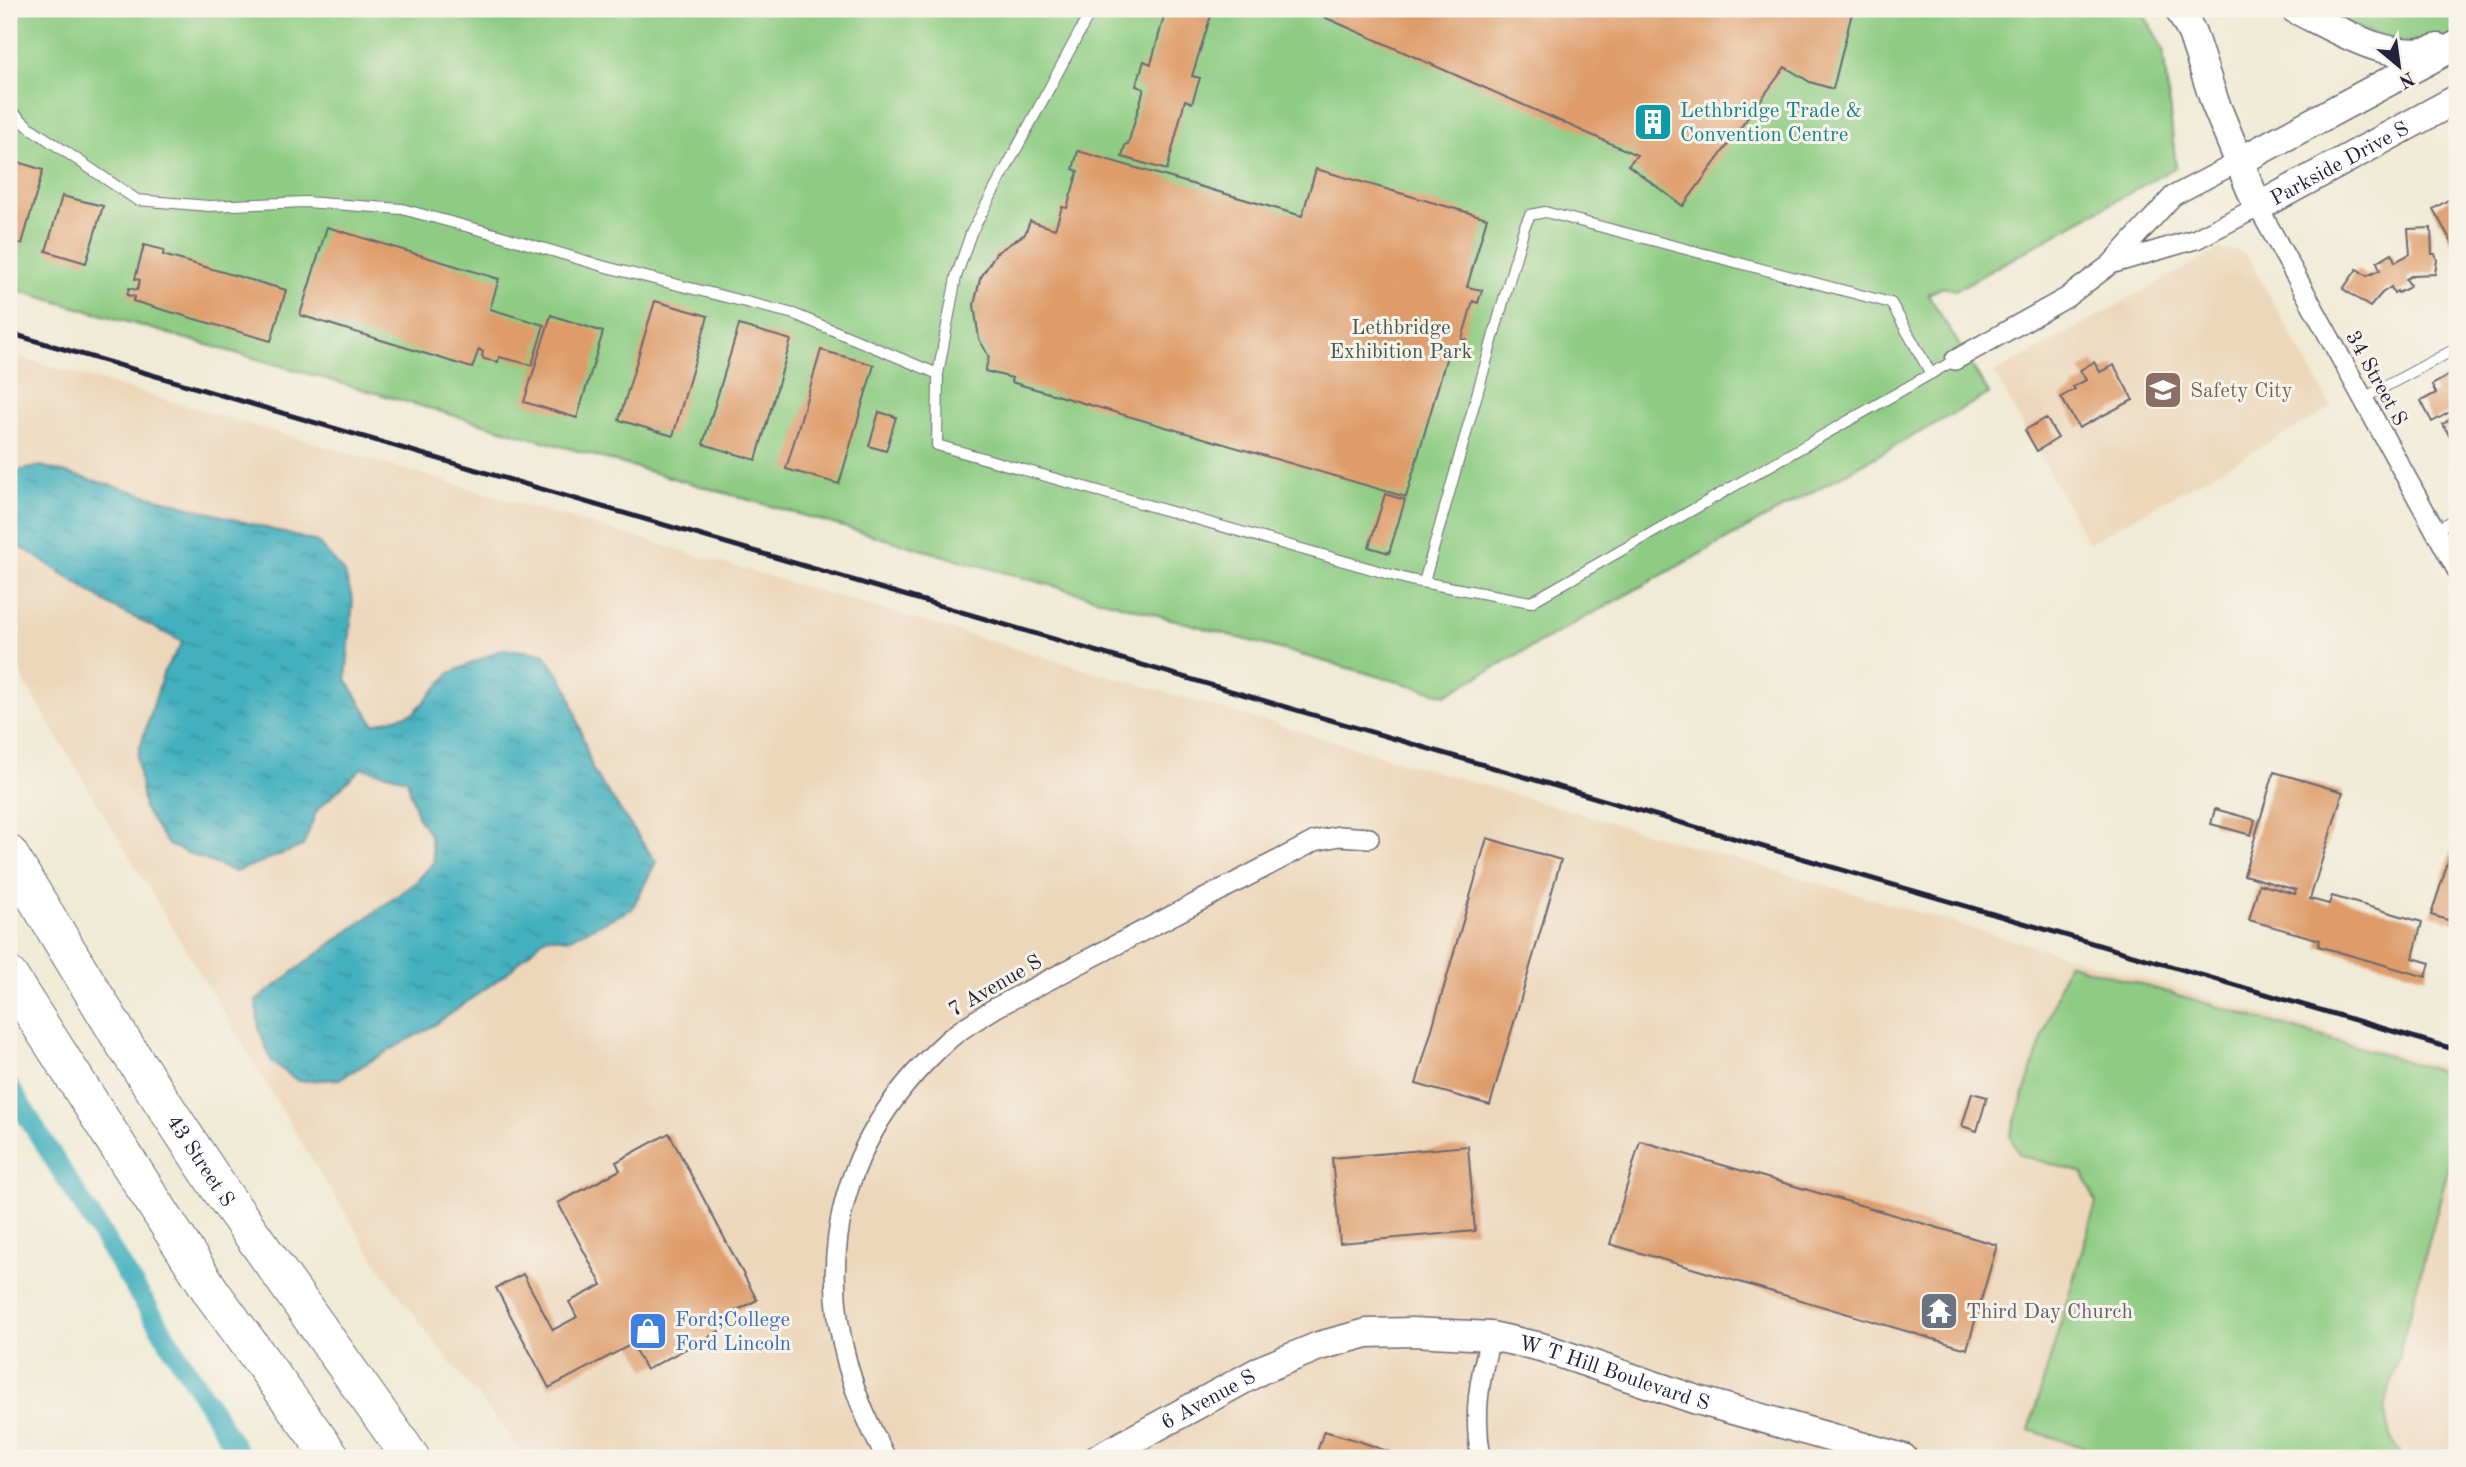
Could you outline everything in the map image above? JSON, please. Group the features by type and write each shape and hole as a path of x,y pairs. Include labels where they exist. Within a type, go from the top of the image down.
{"highway":[{"name":"43 Street S","path":"9,853 123,1042 219,1188 411,1458"},
{"path":"9,976 212,1293 332,1458"}],"street":[{"name":"Parkside Drive S","path":"2179,9 2192,33 2238,162 2258,207"},
{"path":"2295,9 2378,47 2405,53 2432,51 2457,43"},
{"name":"Parkside Drive S","path":"1955,360 2066,298 2111,264 2173,196 2457,43"},
{"name":"Parkside Drive S","path":"2111,264 2196,239 2457,99"},
{"name":"34 Street S","path":"2258,207 2457,569"},
{"name":"7 Avenue S","path":"886,1458 848,1368 838,1315 834,1271 839,1228 848,1189 860,1155 875,1125 896,1095 949,1039 995,1008 1315,841 1339,836 1369,838"},
{"name":"W T Hill Boulevard S","path":"1320,1346 1367,1333 1491,1336 1541,1347 1694,1399 1903,1458"},
{"path":"1481,1458 1477,1415 1479,1378 1491,1336"},
{"name":"6 Avenue S","path":"1098,1458 1263,1370 1320,1346"}],"lane":[{"path":"1092,9 971,233 956,277 938,374 937,445 1424,582 1531,603 1955,360"},
{"path":"9,109 29,127 137,200 209,206 305,202 402,209 606,267 794,314 938,374"},
{"path":"1424,582 1524,228 1530,215 1545,212 1891,303 1931,374"},
{"path":"2362,398 2457,348"},
{"path":"2435,530 2457,517"}],"shaded area":[{"name":"Safety City","path":"2219,249 2238,251 2248,257 2332,408 2088,543 1994,373"},
{"path":"9,354 2457,1070 2457,1458 527,1458 442,1352 393,1287 365,1244 9,656"}],"green space":[{"name":"Lethbridge Exhibition Park","path":"9,9 2141,9 2163,49 2176,167 1956,290 1942,287 1928,294 1989,394 1445,695 945,556 9,288"},
{"path":"2295,9 2457,9 2457,40 2432,51"},
{"path":"2067,963 2457,1076 2457,1136 2384,1410 2390,1437 2402,1458 2119,1458 2029,1430 2096,1203 2083,1173 2019,1155 2010,1136"}],"water":[{"path":"41,466 317,542 344,572 353,600 346,679 374,724 414,713 450,673 503,649 544,653 568,689 593,771 656,862 632,909 568,939 547,936 507,973 436,1024 339,1079 298,1081 272,1062 259,1029 256,1001 416,882 434,862 430,835 417,816 407,779 362,768 317,810 303,846 235,872 168,845 144,809 137,757 164,671 183,642 113,607 28,551 9,542 9,473"}],"building":[{"path":"1166,9 1213,9 1192,76 1200,78 1192,103 1185,100 1167,170 1122,157 1144,89 1136,86 1144,61 1151,64"},
{"name":"Lethbridge Trade & Convention Centre","path":"1306,9 1853,9 1833,89 1810,82 1785,67 1683,206 1628,165 1637,155"},
{"path":"1078,151 1302,216 1316,169 1487,218 1467,287 1482,290 1478,303 1473,301 1462,339 1467,340 1463,353 1449,349 1406,497 1011,382 1012,378 985,371 989,357 979,339 974,305 980,279 996,253 1025,234 1030,221 1055,229 1062,207 1067,208 1078,171 1073,169"},
{"path":"9,159 43,170 22,244 9,241"},
{"path":"62,196 103,206 86,263 46,251"},
{"path":"2455,196 2457,247 2455,248 2433,209"},
{"path":"327,227 499,279 490,309 544,325 532,365 499,357 498,362 484,359 483,352 479,349 472,368 300,315"},
{"path":"2431,228 2432,254 2435,254 2437,260 2435,274 2413,275 2406,279 2410,285 2408,288 2394,293 2391,287 2370,307 2343,289 2357,269 2367,276 2380,270 2377,262 2392,253 2395,262 2410,254 2408,229"},
{"path":"144,245 164,250 163,255 286,290 271,341 133,301 135,297 127,295 129,288 137,290 140,280 135,279"},
{"path":"655,301 708,316 673,436 619,420"},
{"path":"551,315 603,332 577,418 524,402"},
{"path":"739,325 791,340 756,460 703,444"},
{"path":"821,350 874,365 839,484 786,469"},
{"path":"2094,362 2100,372 2114,365 2133,400 2079,428 2061,397 2086,380 2080,370"},
{"path":"2453,373 2457,381 2457,408 2432,422 2421,401 2436,393 2432,385"},
{"path":"879,412 896,417 886,451 869,446"},
{"path":"2457,415 2457,450 2443,424"},
{"path":"2046,418 2058,438 2037,451 2025,430"},
{"path":"1385,494 1405,500 1389,553 1369,547"},
{"path":"2274,772 2343,792 2310,899 2329,904 2332,896 2422,922 2413,958 2430,963 2426,977 2318,946 2320,940 2249,920 2259,884 2295,894 2296,890 2244,875"},
{"path":"2215,809 2255,820 2251,835 2211,824"},
{"path":"1487,838 1561,860 1490,1105 1416,1084"},
{"path":"2453,846 2457,847 2457,923 2431,915"},
{"path":"1972,1093 1987,1097 1977,1131 1962,1126"},
{"path":"669,1133 757,1300 724,1317 729,1326 646,1370 632,1344 549,1388 496,1288 523,1274 553,1330 577,1317 569,1302 602,1285 558,1203 620,1170 616,1162"},
{"path":"1640,1141 1997,1245 1967,1349 1610,1244"},
{"path":"1468,1146 1475,1231 1340,1243 1332,1158"},
{"path":"1324,1431 1359,1441 1406,1458 1315,1458"}],"waterway":[{"path":"9,1087 242,1458"}],"railway":[{"path":"9,333 2457,1050"}],"place":[{"name":"Lethbridge Trade & Convention Centre","path":"1653,122"},
{"name":"Safety City","path":"2163,390"},
{"name":"Third Day Church","path":"1939,1311"},
{"name":"Ford;College Ford Lincoln","path":"648,1331"}]}
